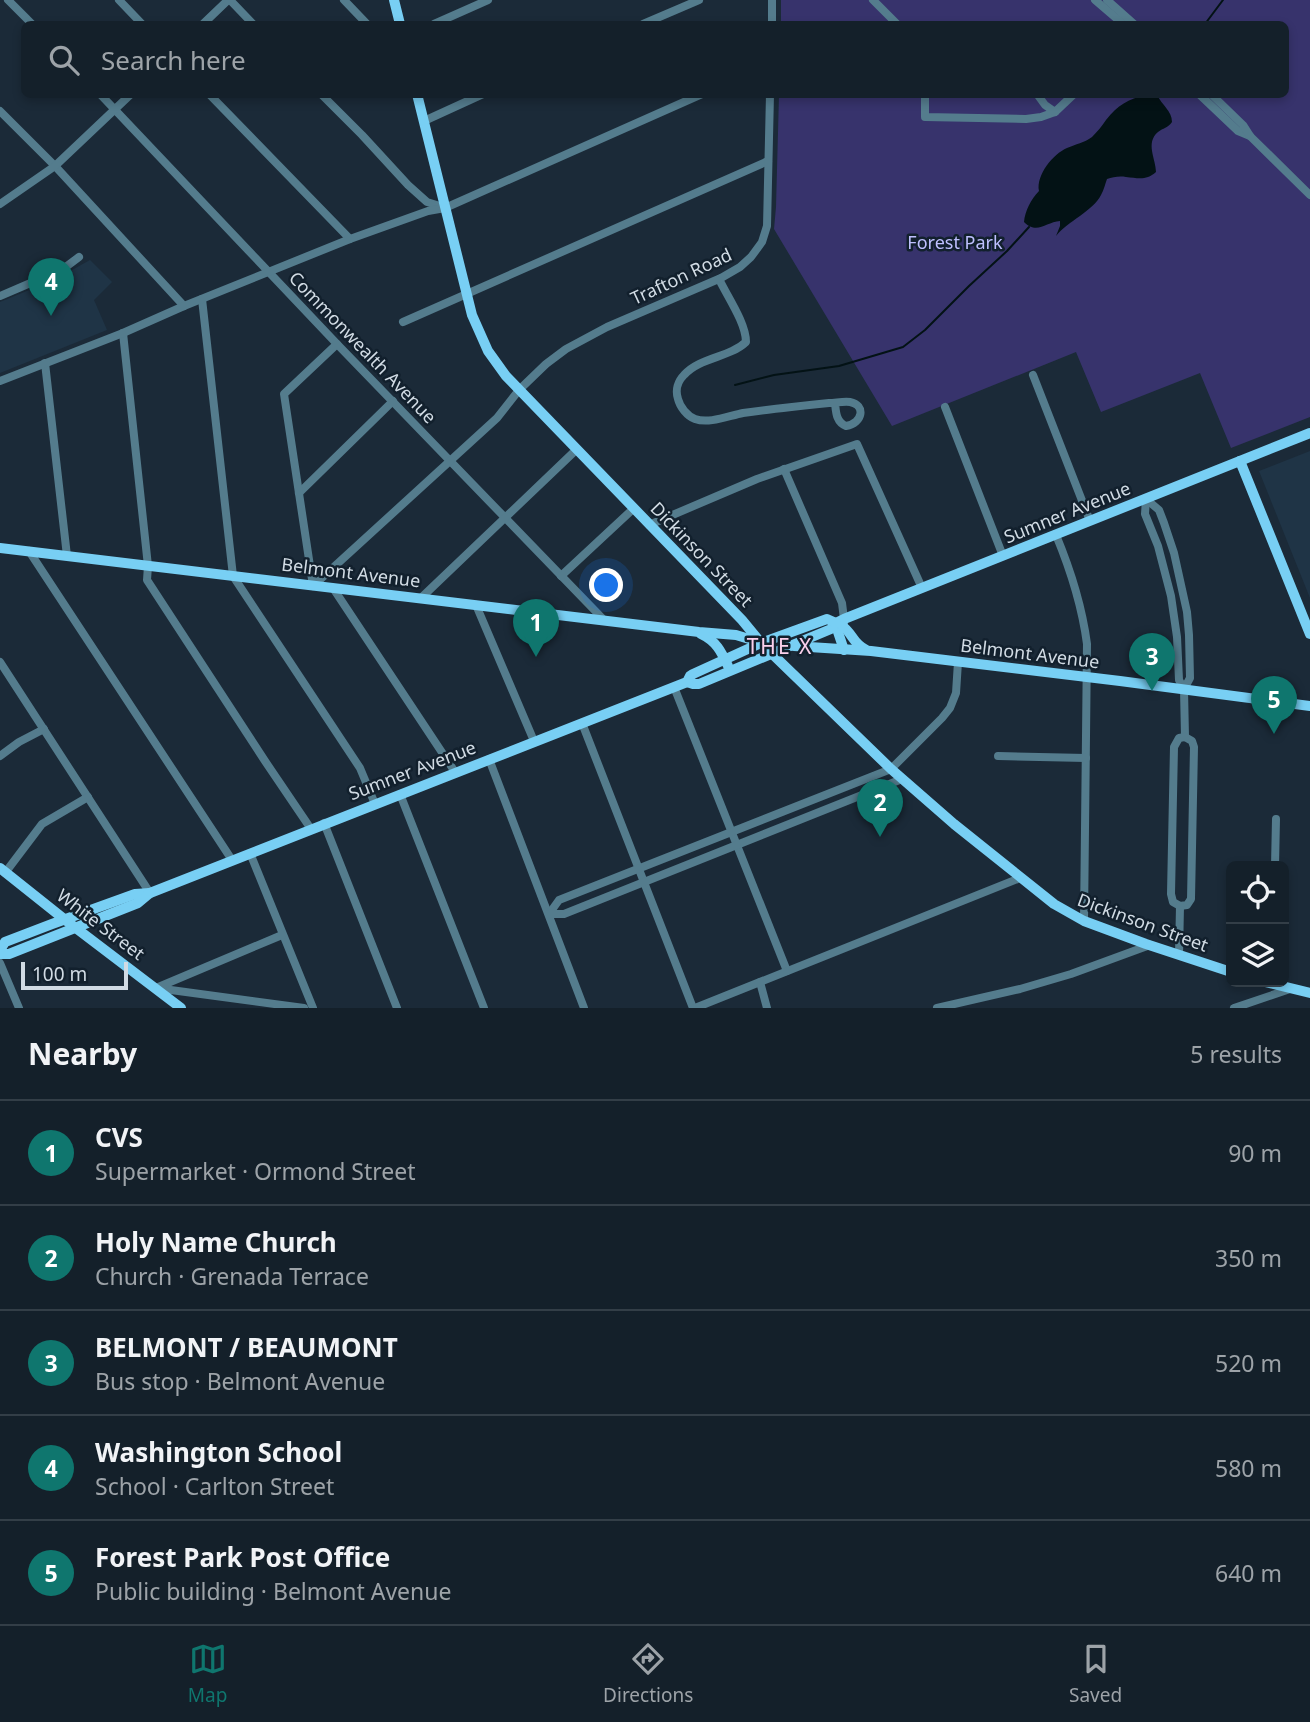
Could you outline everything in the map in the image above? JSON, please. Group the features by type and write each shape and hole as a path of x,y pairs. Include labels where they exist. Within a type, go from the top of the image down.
{"main road":[{"path":"394,0 399,21"},
{"name":"Dickinson Street","path":"418,98 477,328 499,368 519,390 742,620 761,643 891,769 954,824 1054,904 1084,921 1226,970"},
{"name":"Sumner Avenue","path":"150,893 135,894 64,919 5,943 0,952 9,954 138,903 150,893 232,860 687,682 699,684 730,672 922,588 1310,433"},
{"path":"1240,461 1310,634"},
{"name":"Belmont Avenue","path":"1,546 313,586 736,635 761,643"},
{"name":"Sumner Avenue","path":"687,682 690,676 761,643 827,619 841,623"},
{"path":"844,650 838,632 841,623 848,629 856,644 871,651"},
{"path":"699,632 718,645 730,672"},
{"name":"Belmont Avenue","path":"792,646 871,651 1310,706"},
{"name":"White Street","path":"3,871 181,1008"},
{"path":"1284,987 1310,993"}],"street":[{"path":"8,0 29,21"},
{"path":"118,0 139,21"},
{"path":"206,21 229,0 250,21"},
{"path":"344,0 364,21"},
{"path":"441,21 488,0"},
{"path":"650,21 699,0"},
{"path":"772,0 772,21"},
{"path":"873,0 895,21"},
{"path":"1095,0 1120,21"},
{"path":"1107,0 1131,21"},
{"name":"Commonwealth Avenue","path":"104,98 605,621"},
{"path":"0,204 55,166 127,98"},
{"path":"213,98 350,239"},
{"path":"325,98 408,185 427,202 445,208"},
{"path":"424,121 474,98"},
{"path":"0,381 350,239 428,211 445,208 693,98"},
{"name":"Trafton Road","path":"313,586 497,418 519,390 546,364 577,342 719,279 748,260 764,237 768,211 770,98"},
{"path":"925,98 925,117 1035,118 1055,112 1070,98"},
{"path":"1040,98 1055,112"},
{"path":"1203,98 1238,131 1250,136"},
{"path":"1215,98 1310,195"},
{"path":"0,111 55,166 184,306"},
{"path":"403,322 768,160"},
{"path":"0,296 63,269 79,257"},
{"path":"719,279 744,331 746,342 686,373 680,380 677,391 678,402 683,410 695,419 708,420 751,412 835,403"},
{"path":"202,299 233,576 360,768 375,804"},
{"path":"123,333 148,566 147,580 311,829"},
{"path":"313,586 284,394 337,344"},
{"path":"45,363 67,556"},
{"path":"1033,374 1090,522"},
{"path":"299,493 393,401"},
{"path":"945,407 1003,556"},
{"path":"649,525 757,479 857,444 922,588"},
{"path":"421,598 576,450"},
{"path":"784,469 842,603 841,623"},
{"path":"1146,499 1159,510 1174,553 1183,594 1190,666 1190,678 1184,690"},
{"path":"1146,499 1144,514 1158,546 1171,596 1179,680 1184,690 1185,737"},
{"path":"561,576 633,509"},
{"path":"1056,535 1074,579 1087,644 1084,921"},
{"path":"29,551 232,860"},
{"path":"333,588 455,772"},
{"path":"1171,596 1183,594"},
{"path":"476,605 534,741"},
{"path":"0,662 150,893"},
{"path":"549,914 559,900 891,769 950,708 956,693 958,662"},
{"path":"674,687 787,971"},
{"path":"582,723 694,1008 1020,878"},
{"path":"0,755 44,729"},
{"path":"1185,737 1192,741 1194,747 1191,899 1187,905 1180,906 1173,902 1171,894 1174,747 1177,740 1185,737"},
{"path":"998,756 1086,758"},
{"path":"489,759 584,1008"},
{"path":"549,914 564,914 902,779"},
{"path":"400,794 484,1008"},
{"path":"3,871 42,824 88,797"},
{"path":"1275,861 1276,819"},
{"path":"324,824 397,1008"},
{"path":"250,853 313,1008"},
{"path":"1179,955 1180,906"},
{"path":"156,988 282,935"},
{"path":"937,1008 1071,974 1150,945"},
{"path":"0,963 20,1007"},
{"path":"760,982 767,1008"},
{"path":"156,988 304,1008"},
{"path":"1234,1008 1290,989"}],"shaded area":[{"path":"1134,98 1159,98 1169,111 1172,122 1158,132 1152,141 1156,172 1145,178 1107,179 1097,201 1056,236 1060,221 1037,228 1024,222 1029,205 1039,191 1040,178 1051,160 1067,148 1092,137 1124,103"},
{"path":"90,260 112,282 94,300 107,330 0,373 0,302 56,279"},
{"path":"1310,451 1310,598 1259,471"}],"green space":[{"name":"Forest Park","path":"781,0 1310,0 1310,417 1231,448 1200,373 1101,412 1076,352 892,426 774,229 779,98 1289,98 1289,21 781,21"}],"waterway":[{"path":"1207,21 1223,0"},
{"path":"735,385 774,375 839,366 903,347 925,330 1029,227"}],"place":[{"name":"Washington School","path":"51,316"},
{"name":"CVS","path":"536,657"},
{"name":"BELMONT / BEAUMONT","path":"1152,691"},
{"name":"Forest Park Post Office","path":"1274,734"},
{"name":"Holy Name Church","path":"880,837"}],"district":[{"name":"THE X","path":"780,646"}]}
